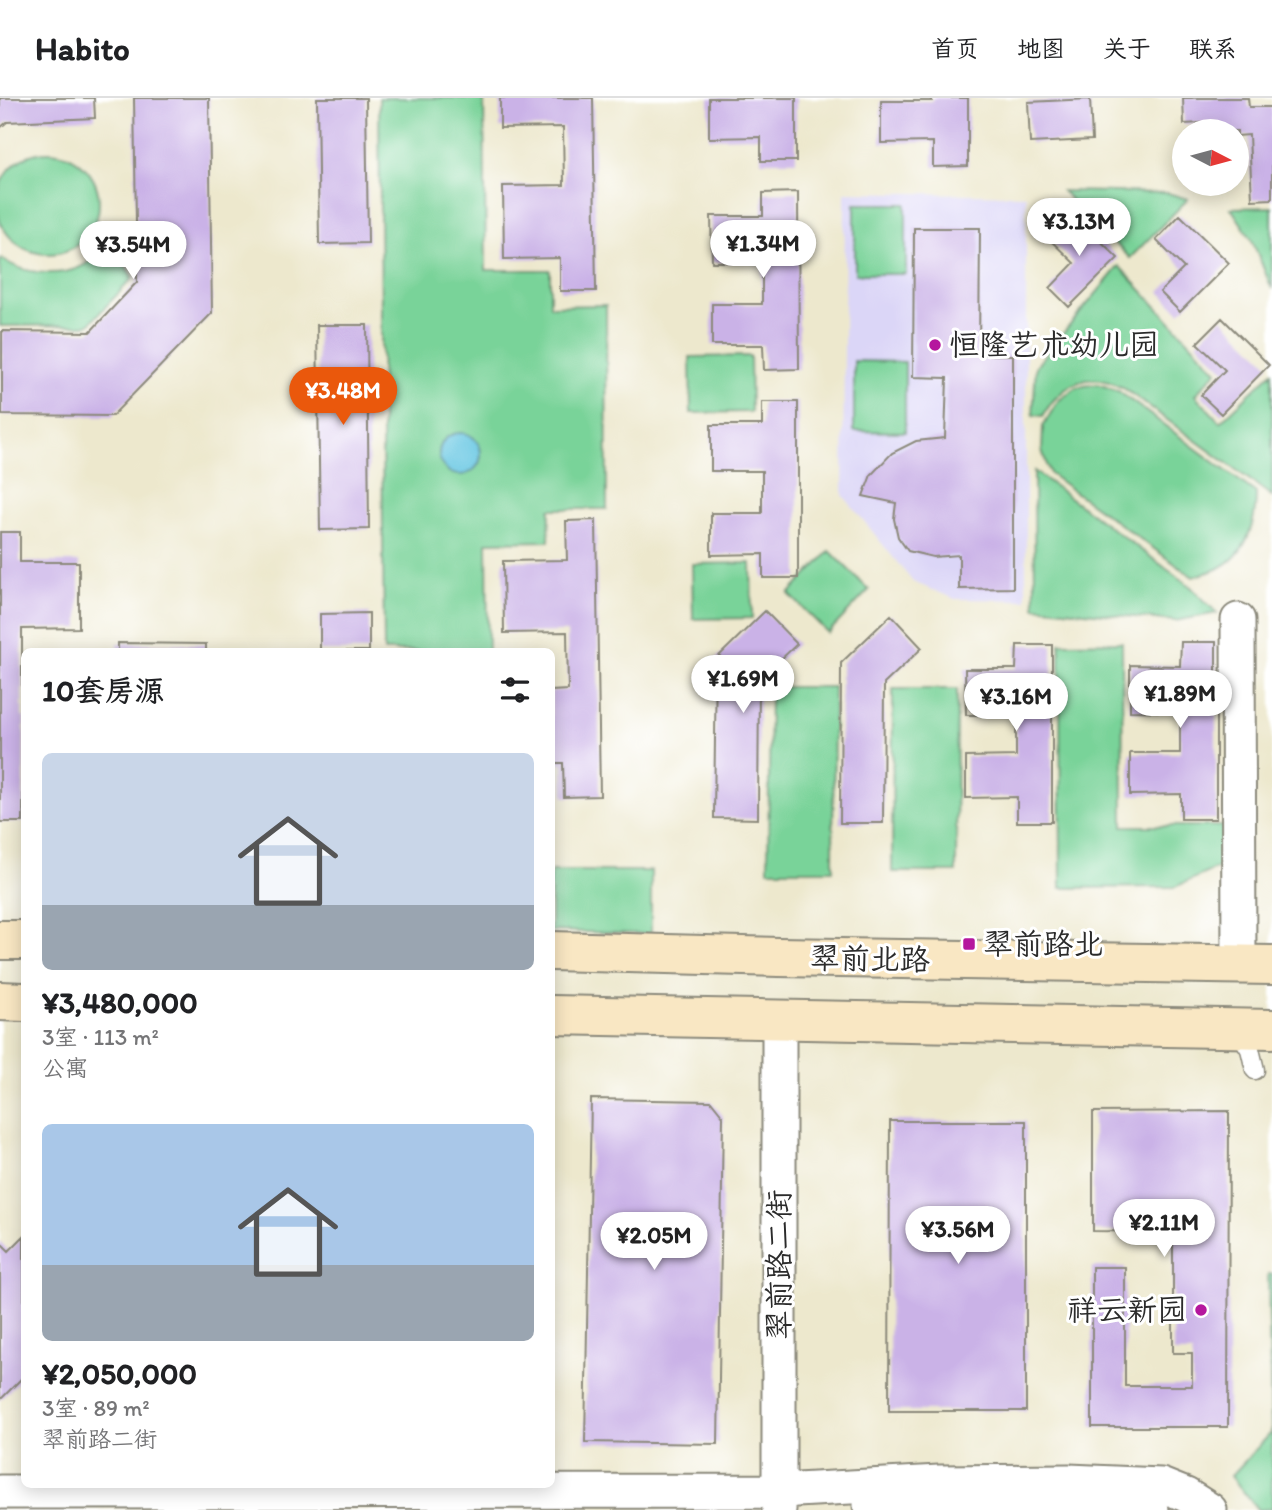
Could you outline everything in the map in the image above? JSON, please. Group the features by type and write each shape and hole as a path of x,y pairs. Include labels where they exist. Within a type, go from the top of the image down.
{"main road":[{"path":"0,940 21,940"},
{"name":"翠前北路","path":"555,951 1255,965"},
{"path":"0,1001 21,1002"},
{"path":"555,1015 1261,1033"}],"street":[{"path":"1238,620 1255,965"},
{"name":"翠前路二街","path":"779,1021 779,1500"},
{"path":"779,1500 939,1482 1069,1481 1161,1485 1186,1495 1210,1510"},
{"path":"0,1492 779,1500 837,1505 1152,1510"}],"shaded area":[{"name":"恒隆艺术幼儿园","path":"845,192 1026,195 1026,600 955,599 913,582 843,495"}],"green space":[{"path":"379,98 484,98 486,270 550,270 550,306 606,305 607,509 550,509 549,541 487,542 488,648 384,648"},
{"path":"38,153 58,153 76,161 90,175 98,193 98,213 90,231 76,245 58,253 38,253 20,245 6,231 -1,216 -1,190 6,175 20,161"},
{"path":"1062,191 1168,193 1188,199 1130,258"},
{"path":"855,204 906,204 906,274 855,274"},
{"path":"1272,207 1272,289 1252,240 1231,208"},
{"path":"110,240 133,278 88,325 0,326 2,259 12,265 37,272 62,272 85,264"},
{"path":"1119,266 1217,371 1195,395 1220,422 1272,372 1272,496 1122,387 1106,381 1091,380 1074,384 1059,394 1043,416 1033,415 1036,366"},
{"path":"750,356 751,412 691,413 690,357"},
{"path":"854,361 905,362 905,432 854,431"},
{"path":"1098,384 1118,391 1256,493 1248,537 1237,555 1229,562 1193,577 1050,474 1042,450 1043,426 1058,401 1077,387"},
{"path":"1034,471 1190,586 1217,613 1175,621 1035,607"},
{"path":"830,551 869,590 828,633 789,594"},
{"path":"751,563 752,618 693,619 692,564"},
{"path":"1122,642 1123,826 1226,826 1226,864 1175,887 1061,888 1060,643"},
{"path":"770,687 834,687 833,870 768,870"},
{"path":"893,689 957,689 956,872 892,872"},
{"path":"555,871 651,871 651,934 555,931"},
{"path":"1268,1274 1272,1274 1272,1509 1258,1510 1231,1476 1271,1433"}],"water":[{"path":"460,433 475,439 481,454 475,469 460,475 445,469 439,454 445,439"}],"building":[{"path":"0,98 94,98 95,118 7,122 0,128"},
{"path":"134,98 209,98 212,313 112,416 2,415 2,331 90,332 137,282"},
{"path":"317,98 366,98 368,243 319,244"},
{"path":"500,98 593,98 596,291 560,291 560,258 504,259 503,186 564,185 563,127 500,128"},
{"path":"709,98 796,98 796,161 761,161 761,137 709,138"},
{"path":"932,98 968,98 968,166 933,167 933,142 881,143 881,101 932,101"},
{"path":"1183,98 1248,98 1249,107 1272,107 1272,199 1252,200 1250,119 1184,119"},
{"path":"1090,99 1092,140 1030,143 1028,102"},
{"path":"798,192 799,369 764,370 763,345 712,345 712,304 762,304 762,262 712,262 711,216 763,216 763,193"},
{"path":"1070,211 1118,258 1069,307 1050,288 1074,263 1045,235"},
{"path":"1180,215 1229,263 1180,312 1160,292 1184,268 1156,240"},
{"path":"914,228 980,228 979,355 1013,355 1013,588 959,589 959,555 933,557 908,551 898,537 894,519 896,503 863,496 871,475 892,453 916,441 945,438 947,378 913,377"},
{"path":"1222,318 1269,365 1221,414 1201,395 1225,370 1197,343"},
{"path":"317,325 367,325 369,529 320,530"},
{"path":"762,402 798,402 798,578 763,578 763,554 711,555 711,513 762,513 762,471 711,471 711,425 762,425"},
{"path":"596,520 600,796 564,797 563,763 555,763 555,691 568,690 567,632 504,633 503,561 567,560 566,521"},
{"path":"0,532 20,532 20,562 79,562 79,628 22,629 21,822 0,822"},
{"path":"765,611 797,644 759,680 758,819 714,818 716,659"},
{"path":"369,613 369,648 320,648 320,614"},
{"path":"891,615 922,648 884,684 883,823 840,823 841,663"},
{"path":"1181,642 1216,642 1216,819 1181,819 1181,794 1130,795 1130,753 1180,753 1180,712 1130,711 1130,665 1180,666"},
{"path":"118,643 206,644 206,648 118,648"},
{"path":"1017,645 1052,645 1052,822 1017,822 1017,797 966,798 966,757 1016,756 1016,715 966,715 965,669 1016,669"},
{"path":"591,1099 711,1101 723,1116 718,1444 585,1442"},
{"name":"祥云新园","path":"1229,1111 1228,1427 1092,1427 1092,1267 1125,1267 1125,1386 1192,1386 1192,1353 1173,1353 1173,1232 1093,1231 1093,1112"},
{"path":"890,1121 1026,1121 1026,1411 889,1411"},
{"path":"21,1239 21,1379 0,1400 0,1242 9,1251"}],"place":[{"name":"恒隆艺术幼儿园","path":"935,345"},
{"name":"翠前路北","path":"969,944"},
{"name":"祥云新园","path":"1201,1310"}]}
